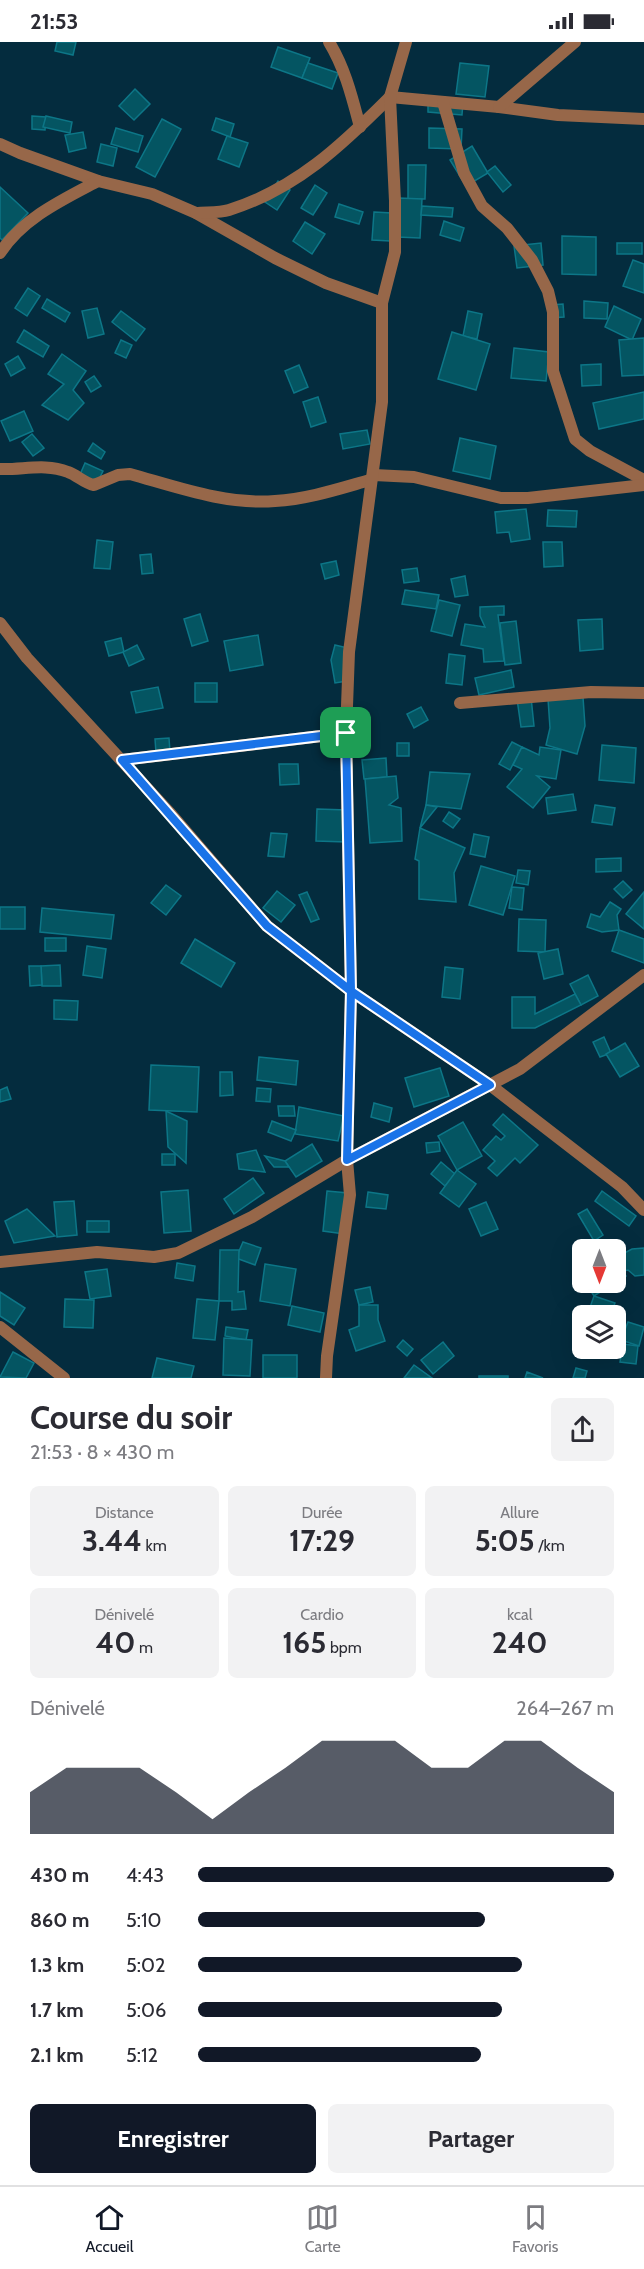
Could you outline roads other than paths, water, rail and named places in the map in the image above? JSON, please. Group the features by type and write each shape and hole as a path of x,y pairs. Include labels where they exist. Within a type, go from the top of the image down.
{"street":[{"path":"329,42 346,78 360,127"},
{"path":"326,1378 327,1356 350,1195 347,1160 351,991 346,733 349,652 382,402 382,303 395,252 390,98 406,42"},
{"path":"499,107 575,42"},
{"path":"196,213 227,210 282,188 320,163 390,98 499,107 558,115 644,119"},
{"path":"443,102 464,173 482,206 507,228 532,260 549,291 553,312 554,371 575,439 590,451 644,480"},
{"path":"0,144 98,182 152,194 196,213 275,258 326,283 382,303"},
{"path":"0,253 5,245 48,207 98,182"},
{"path":"0,469 32,466 53,468 68,471 94,485 118,475 130,474 227,499 272,502 329,492 370,480 374,475"},
{"path":"374,475 414,477 501,498 528,498 644,485"},
{"path":"0,624 27,658 122,760 267,926 351,991 490,1085 622,1187 644,1210"},
{"path":"460,703 591,692 644,693"},
{"path":"122,760 346,733"},
{"path":"0,1262 97,1252 154,1257 178,1253 252,1217 347,1160 520,1069 644,975"},
{"path":"0,1327 64,1378"}]}
